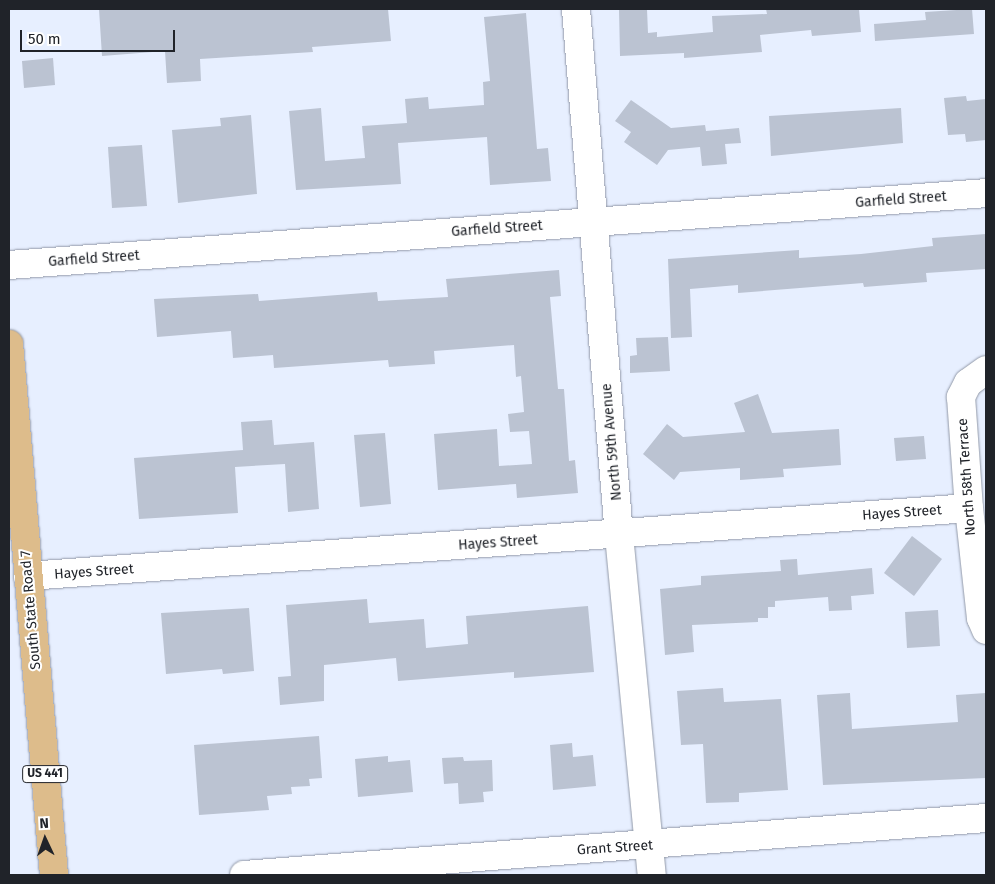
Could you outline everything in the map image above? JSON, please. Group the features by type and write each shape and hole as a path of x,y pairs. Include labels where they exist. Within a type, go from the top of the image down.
{"main road":[{"name":"South State Road 7","path":"9,344 15,580 33,628 54,875"}],"street":[{"name":"North 59th Avenue","path":"576,9 619,535 652,875"},
{"name":"Garfield Street","path":"9,265 986,194"},
{"name":"North 58th Terrace","path":"977,377 961,397 969,508 981,618 986,630"},
{"name":"Hayes Street","path":"15,580 969,508"},
{"name":"Grant Street","path":"244,875 649,846 986,818"}],"building":[{"path":"99,9 388,9 391,41 312,47 313,52 200,59 201,81 167,83 165,51 102,56"},
{"path":"619,9 647,9 648,33 657,32 657,37 713,32 712,16 767,14 766,9 859,9 861,32 812,36 811,30 760,35 762,52 684,58 684,53 620,56"},
{"path":"972,9 974,34 875,41 874,24 926,20 925,12"},
{"path":"526,13 537,149 548,148 551,181 490,185 487,137 398,143 401,184 296,190 289,111 321,108 325,161 365,158 362,126 407,123 405,99 428,97 429,109 484,105 483,82 490,81 484,17"},
{"path":"53,58 55,85 24,88 22,61"},
{"path":"966,96 967,101 986,99 986,140 966,142 965,134 948,135 944,98"},
{"path":"631,100 671,128 705,125 706,131 739,128 741,143 725,144 727,164 702,166 700,147 668,150 657,165 624,142 631,132 615,121"},
{"path":"901,108 903,143 771,156 769,116"},
{"path":"251,115 257,194 178,203 172,130 221,126 220,118"},
{"path":"142,145 147,206 112,208 108,147"},
{"path":"986,234 986,269 926,273 927,282 864,287 863,283 738,293 738,285 690,289 692,337 671,338 668,259 799,250 799,258 861,254 933,246 932,238"},
{"path":"559,270 561,296 550,297 558,389 564,389 569,461 575,460 578,493 517,498 516,484 438,490 434,434 497,429 499,466 532,464 529,431 510,432 508,414 524,412 521,376 516,377 514,345 434,351 435,364 389,367 388,360 274,368 273,355 233,358 231,331 157,337 154,299 258,294 259,301 377,292 378,301 448,297 446,279"},
{"path":"668,337 670,371 630,373 630,356 637,355 636,338"},
{"path":"758,394 772,433 839,429 841,465 783,469 784,477 740,480 740,468 680,472 674,480 643,454 667,424 683,437 745,432 734,403"},
{"path":"272,420 274,445 314,442 319,509 288,512 285,464 235,467 238,513 139,519 134,458 243,450 241,422"},
{"path":"385,433 391,504 360,507 354,435"},
{"path":"924,436 926,459 896,461 894,438"},
{"path":"912,536 942,559 914,596 884,573"},
{"path":"797,559 798,575 872,568 874,594 851,596 852,610 829,611 828,597 775,601 775,607 768,607 768,618 758,618 758,622 692,625 694,652 665,655 660,589 701,585 701,576 781,571 780,560"},
{"path":"367,599 369,623 424,619 426,648 468,644 466,616 588,606 594,672 514,678 514,672 398,681 396,658 324,665 324,701 280,705 278,677 291,676 286,605"},
{"path":"249,608 254,671 223,674 222,669 166,674 161,613"},
{"path":"938,610 940,646 907,648 905,612"},
{"path":"723,688 724,702 781,699 788,790 739,793 739,802 706,803 703,744 681,745 677,691"},
{"path":"850,693 852,729 958,722 956,695 986,693 986,778 823,785 817,695"},
{"path":"319,736 322,778 309,779 310,786 291,787 292,794 267,796 269,810 199,815 194,745"},
{"path":"572,743 573,757 593,755 596,786 553,790 550,745"},
{"path":"388,756 388,762 410,760 413,792 358,797 355,759"},
{"path":"463,757 464,761 492,760 493,791 483,792 484,802 459,804 458,783 444,784 442,758"}]}
